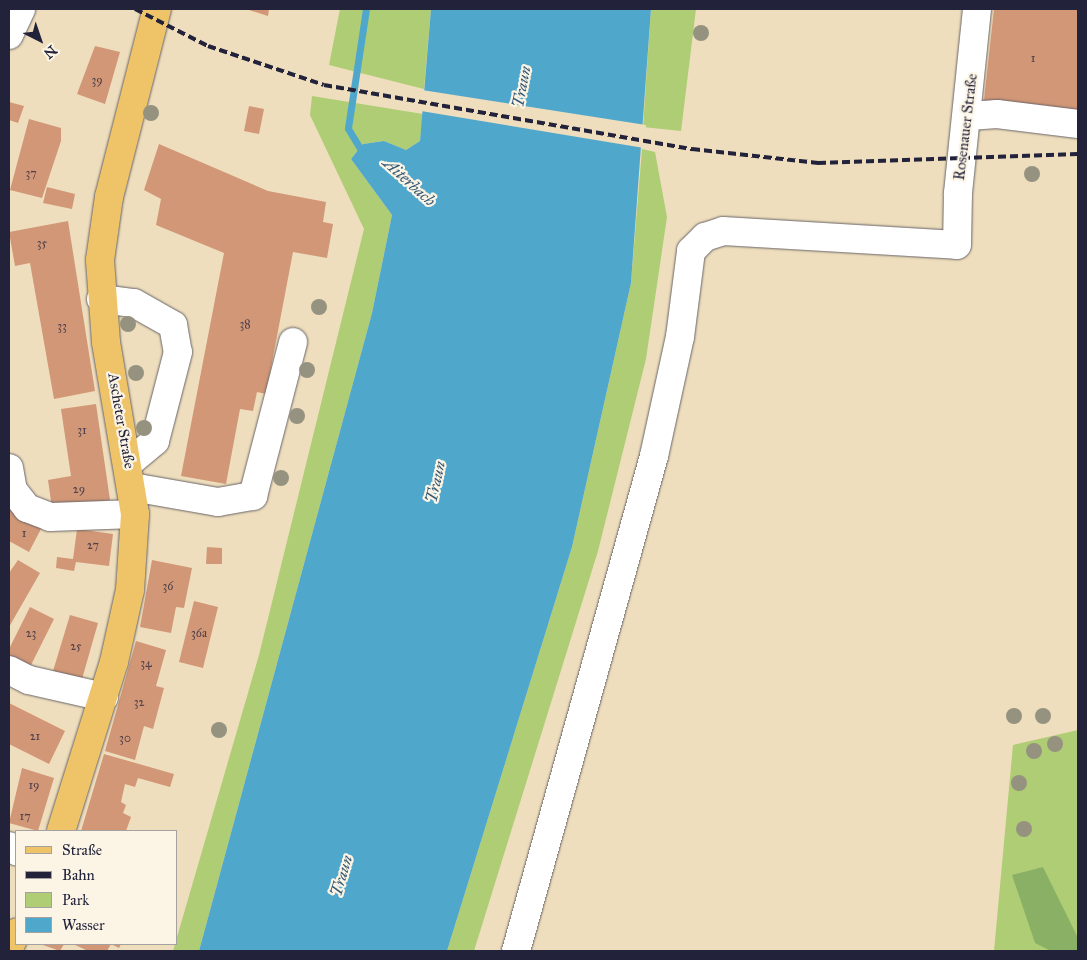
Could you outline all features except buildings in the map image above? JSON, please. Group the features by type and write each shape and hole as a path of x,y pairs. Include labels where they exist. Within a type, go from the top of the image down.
{"main road":[{"name":"Ascheter Straße","path":"61,830 104,697 130,590 132,488 101,299 100,260 110,197 157,9"},
{"path":"9,948 15,935"}],"street":[{"path":"9,35 21,9"},
{"name":"Rosenauer Straße","path":"516,951 654,456 680,337 692,252 705,237 723,231 957,245 958,193 969,116 977,9"},
{"path":"969,116 997,114 1078,124"},
{"path":"101,299 134,303 173,325 178,352 155,440 132,488"},
{"path":"10,483 27,508 50,518 132,488 218,502 253,496 293,342"},
{"path":"9,670 29,680 104,697"}],"green space":[{"path":"340,9 431,9 424,89 329,65"},
{"path":"651,9 696,9 681,131 643,127"},
{"path":"312,96 423,114 420,141 406,150 384,141 363,144 351,159 392,215 372,313 199,951 173,951 175,945 178,945 178,934 259,655 364,229 310,115"},
{"path":"642,149 655,152 667,217 646,359 598,551 474,951 447,951 572,547 631,283"},
{"path":"1078,730 1078,951 994,951 1013,745"},
{"path":"1043,867 1078,938 1078,951 1051,951 1035,943 1012,875"}],"water":[{"name":"Traun","path":"431,9 651,9 631,283 572,547 447,951 199,951 372,313 392,215 351,159 363,144 384,141 406,150 420,141"}],"pier":[{"path":"422,90 646,125 644,148 421,111"}],"waterway":[{"name":"Aiterbach","path":"364,155 348,128 366,9"}],"railway":[{"path":"135,9 208,46 324,85 692,149 818,163 1078,154"}]}
